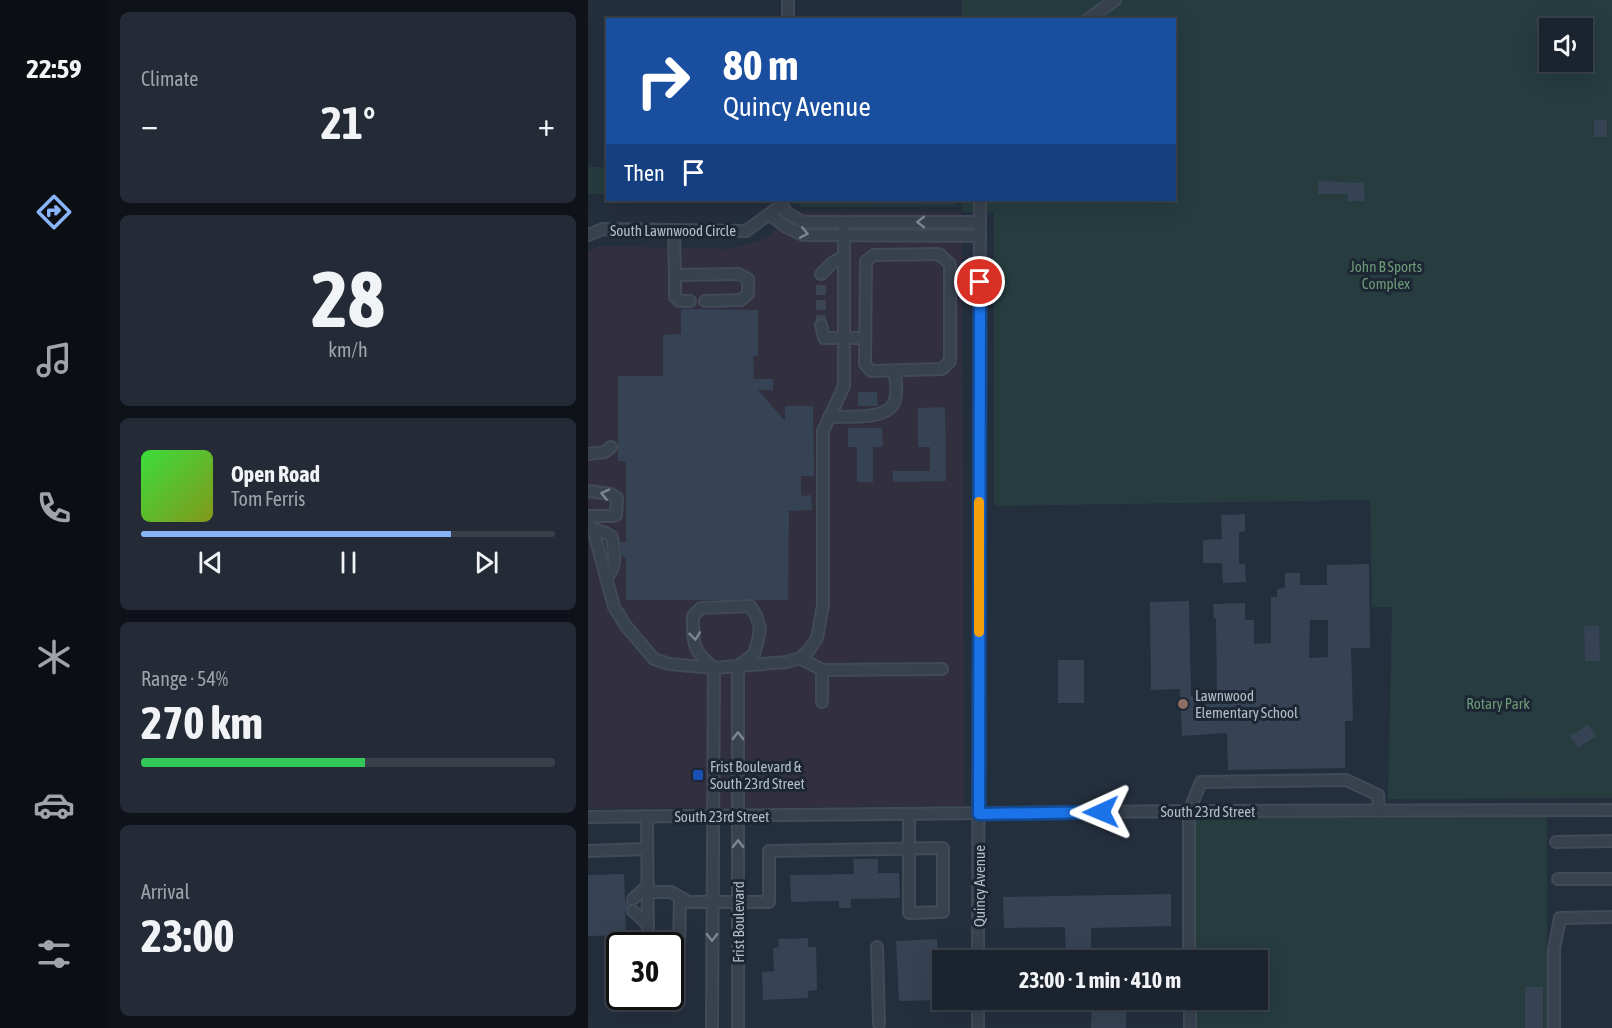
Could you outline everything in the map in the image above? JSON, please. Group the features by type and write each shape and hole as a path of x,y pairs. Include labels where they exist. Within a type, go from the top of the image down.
{"street":[{"path":"788,0 788,18"},
{"path":"1090,18 1115,0"},
{"path":"781,201 787,213 803,222 980,222"},
{"name":"South Lawnwood Circle","path":"588,235 603,230 746,231 778,208 781,201"},
{"name":"Quincy Avenue","path":"978,950 980,201"},
{"path":"770,214 786,227 803,235 980,236"},
{"path":"590,525 614,607 626,626 654,659 669,664 714,668 787,662 800,658 818,638 823,606 823,431 844,386 844,222"},
{"path":"893,222 894,255"},
{"path":"674,230 675,297 679,301 690,301"},
{"path":"939,254 950,264 950,361 942,369 871,371 865,364 866,261 874,255 894,255 939,254"},
{"path":"821,274 832,263 844,256"},
{"path":"675,275 739,274 748,279 748,294 741,300 705,301"},
{"path":"821,325 824,338 865,338"},
{"path":"830,417 880,415 892,407 896,398 895,371"},
{"path":"588,454 605,452 611,447"},
{"path":"588,491 611,494 617,498 618,509 614,516 588,516"},
{"path":"590,525 612,537 615,560 612,572 606,578"},
{"path":"714,668 699,656 693,638 693,616 701,608 750,606 756,615 760,628 754,654 738,666"},
{"path":"800,658 822,670 942,669"},
{"name":"Frist Boulevard","path":"738,666 738,1028"},
{"name":"Frist Boulevard","path":"712,1028 714,668"},
{"path":"822,670 822,702"},
{"path":"1190,950 1189,811 1201,782 1346,780 1378,795 1379,810"},
{"name":"South 23rd Street","path":"588,818 1189,811 1612,810"},
{"path":"648,889 671,892 689,902 769,902 769,851 910,849 943,848 943,912 909,913 910,849 909,814"},
{"path":"647,816 648,932"},
{"path":"1557,842 1612,842"},
{"path":"588,851 647,849"},
{"path":"1558,879 1612,879"},
{"path":"648,889 633,905 648,925"},
{"path":"679,932 680,897"},
{"path":"1554,1028 1554,949 1560,918 1612,917"},
{"path":"877,947 879,1024"},
{"path":"978,1010 978,1028"},
{"path":"1190,1010 1190,1028"}],"shaded area":[{"path":"794,212 962,212 964,806 588,809 588,251 599,246 732,249 767,238"}],"green space":[{"name":"John B Sports Complex","path":"962,0 1612,0 1612,798 1388,799 1392,607 1372,607 1370,500 994,506 994,213 962,212 962,201 1176,201 1176,18 962,18"},
{"path":"588,167 606,167 606,194 588,194"},
{"path":"795,201 956,201 956,206 802,207"},
{"path":"1196,816 1547,816 1547,1028 1196,1028 1196,1010 1268,1010 1268,950 1196,950"}],"building":[{"path":"1594,120 1607,120 1607,137 1594,137"},
{"path":"1318,181 1364,183 1365,201 1348,201 1348,194 1318,194"},
{"path":"681,309 758,310 758,356 753,356 754,379 773,379 773,390 758,390 785,421 785,406 813,406 814,476 801,476 801,496 811,495 812,510 789,511 788,600 626,600 626,557 622,557 620,542 626,542 626,461 618,461 618,376 663,376 663,335 681,334"},
{"path":"858,392 877,392 878,406 858,406"},
{"path":"945,407 946,481 893,482 893,471 930,471 930,447 918,447 918,408"},
{"path":"848,428 882,428 883,447 873,447 873,482 857,482 857,447 848,447"},
{"path":"1245,514 1245,531 1239,532 1239,564 1245,564 1246,582 1223,583 1222,563 1203,563 1203,540 1222,539 1221,515"},
{"path":"1369,564 1370,648 1351,648 1353,721 1345,721 1345,768 1228,770 1227,733 1182,736 1180,689 1151,690 1150,602 1189,601 1191,696 1217,695 1216,618 1214,619 1213,604 1245,603 1245,620 1254,620 1254,644 1271,643 1271,597 1277,597 1277,589 1285,588 1285,573 1300,573 1300,585 1327,585 1327,565","holes":["1310,620 1328,620 1328,657 1309,658"]},
{"path":"1599,625 1600,661 1585,661 1584,626"},
{"path":"1058,660 1084,660 1084,703 1058,703"},
{"path":"1588,725 1596,736 1578,748 1570,736"},
{"path":"853,859 878,859 878,873 899,873 900,898 851,899 851,908 839,908 839,901 791,902 790,875 854,874"},
{"path":"624,874 625,900 629,905 625,911 626,932 606,932 606,936 588,936 588,875"},
{"path":"1171,894 1171,926 1091,928 1091,948 1133,950 1066,950 1065,927 1004,928 1003,897"},
{"path":"808,938 808,947 816,947 817,990 808,991 808,998 763,1000 762,972 774,971 773,948 779,947 778,939"},
{"path":"937,939 938,950 932,950 932,1000 899,1001 896,941"},
{"path":"1525,987 1543,987 1543,1028 1525,1028"},
{"path":"1092,1010 1127,1010 1126,1028 1091,1028"}],"tunnel":[{"path":"821,274 821,325"}],"slow traffic":[{"path":"979,502 979,632"}],"place":[{"name":"Lawnwood Elementary School","path":"1183,704"},
{"name":"Frist Boulevard & South 23rd Street","path":"698,775"}],"route":[{"path":"980,282 979,814 1101,812"}],"park label":[{"name":"Rotary Park","path":"1498,703"}]}
